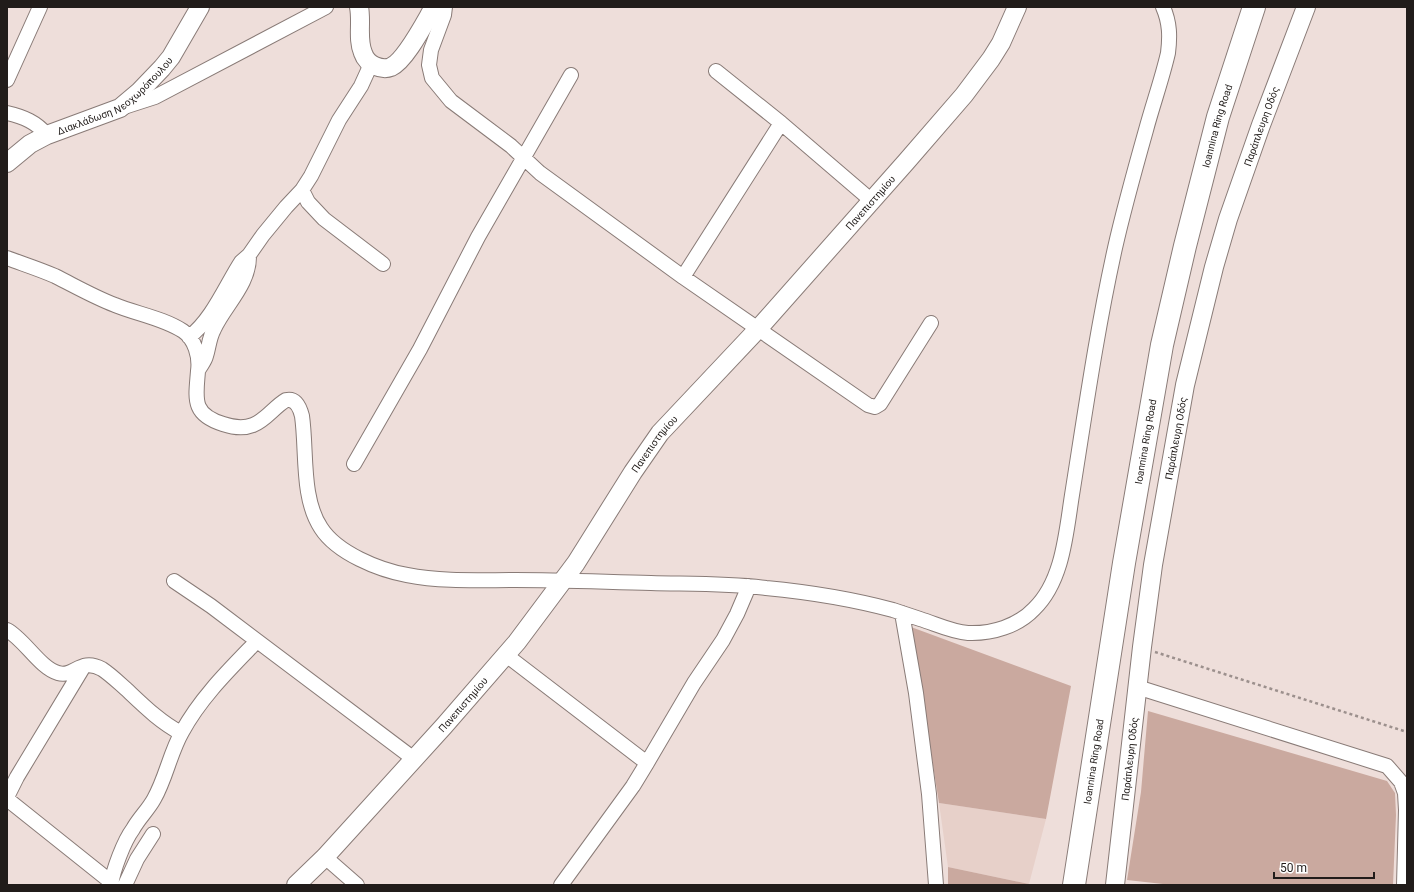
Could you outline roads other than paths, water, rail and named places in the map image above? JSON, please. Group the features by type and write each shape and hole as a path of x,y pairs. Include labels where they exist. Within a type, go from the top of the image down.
{"highway":[{"name":"Ioannina Ring Road","path":"1074,885 1124,563 1162,345 1184,246 1218,117 1254,7"}],"street":[{"path":"7,80 40,7"},
{"name":"Διακλάδωση Νεοχωρόπουλου","path":"7,163 30,144 47,135 120,108 139,92 171,57 200,7"},
{"path":"120,108 155,97 326,7"},
{"path":"359,7 361,48 364,56 371,64 386,68 398,61 413,42 434,7"},
{"path":"445,7 444,15 434,40 430,57 430,72 432,78 451,101 507,144 540,173 683,277 868,405 875,407 880,404 931,323"},
{"name":"Πανεπιστημίου","path":"296,885 325,857 444,726 506,655 564,580 660,433 758,329 945,118 979,76 1001,43 1017,7"},
{"path":"7,258 55,277 113,305 165,322 182,331 189,337 196,350 199,369 196,390 197,404 206,415 216,422 229,426 249,427 259,422 286,400 291,399 297,403 302,416 308,489 314,515 321,530 329,539 356,558 391,571 415,576 461,580 564,580 748,586 796,590 858,602 902,613 960,632 981,633 993,631 1015,624 1035,608 1043,598 1052,581 1063,548 1097,342 1115,249 1137,163 1168,54 1169,24 1163,7"},
{"name":"Παράπλευρη Οδός","path":"1115,885 1137,687 1153,565 1185,385 1214,267 1237,191 1306,7"},
{"path":"189,337 206,320 241,262 249,255 275,219 302,190 312,176 339,120 361,86 371,64"},
{"path":"716,71 781,123 872,201"},
{"path":"354,464 420,349 478,237 571,75"},
{"path":"7,113 29,120 42,129 47,135"},
{"path":"683,277 781,123"},
{"path":"302,190 308,202 324,219 383,264"},
{"path":"199,369 206,357 210,339 216,323 242,283 248,265 249,255"},
{"path":"174,581 211,606 414,759"},
{"path":"560,885 633,786 694,683 723,640 737,614 748,586"},
{"path":"902,613 916,693 928,794 936,885"},
{"path":"7,630 41,661 56,672 64,674 84,666 93,666 105,672 160,720 181,733"},
{"path":"116,884 129,834 155,798 181,733 198,706 212,689 257,641"},
{"path":"506,655 647,763"},
{"path":"84,666 17,776 7,798 116,884"},
{"path":"1137,687 1387,766 1401,782 1405,793 1404,885"},
{"path":"116,884 137,859 153,834"},
{"path":"325,857 357,885"}]}
